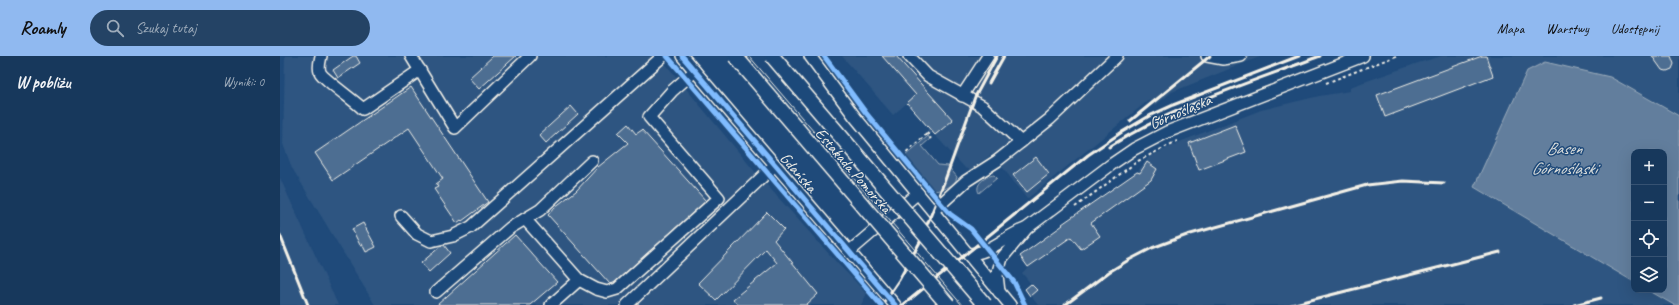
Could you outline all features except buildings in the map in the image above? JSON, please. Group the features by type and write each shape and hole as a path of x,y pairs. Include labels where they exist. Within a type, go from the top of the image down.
{"main road":[{"name":"Estakada Pomorska","path":"735,56 948,305"},
{"name":"Estakada Pomorska","path":"772,56 985,305"}],"street":[{"path":"321,56 319,63 320,72 327,80 342,90 363,109 420,70"},
{"path":"410,56 455,128 530,56"},
{"path":"401,216 417,234 430,242 453,236 470,227 663,56"},
{"name":"Gdańska","path":"682,56 896,305"},
{"path":"810,56 855,117 1010,305"},
{"path":"909,56 928,76 982,106 1021,142"},
{"path":"962,96 988,56"},
{"path":"933,211 966,181 1021,142 1050,119 1117,56"},
{"path":"1207,56 1223,59 1241,56"},
{"name":"Górnośląska","path":"999,292 997,275 1002,258 1028,228 1112,164 1134,150 1161,136 1363,56"},
{"path":"525,220 579,280 596,289 607,292 617,289 719,198 649,117 672,91 695,71"},
{"path":"436,292 510,228 540,210 592,161"},
{"path":"628,305 775,165"},
{"path":"850,251 918,192"},
{"name":"Górnośląska","path":"968,254 983,252 1013,234 1028,228"},
{"path":"551,305 579,280"}],"path":[{"path":"1319,86 1396,56"},
{"path":"902,156 928,133 931,137 930,139"},
{"path":"1072,208 1138,161 1181,139"}],"shaded area":[{"path":"285,56 656,56 664,62 756,173 839,265 867,293 861,305 375,305 292,168 283,144"},
{"path":"842,56 1262,56 1172,92 1155,106 1149,100 1027,199 992,154 971,170 965,168 933,133 930,134 927,130 929,128 907,103 893,115"},
{"path":"1442,56 1679,56 1679,116 1610,77 1474,187 1631,280 1631,293 1653,293 1674,305 1038,305 1025,289 1031,284 1022,273 1028,267 1020,256 1137,172 1149,157 1182,141 1261,110 1319,96 1350,91 1350,87"},
{"path":"928,136 930,139 922,146 938,165 948,166 957,177 951,185 935,191 905,156"},
{"path":"994,175 997,178 979,193 979,184 984,179"},
{"path":"280,178 338,305 280,305"}],"water":[{"name":"Basen Górnośląski","path":"1545,62 1610,77 1679,116 1679,305 1674,305 1653,293 1667,293 1667,149 1631,149 1631,280 1474,187 1527,71"}],"tram line":[{"path":"749,56 962,305"}],"railway":[{"path":"882,305 899,280 920,242 945,180 975,97 997,56"},
{"path":"989,83 1004,56"},
{"path":"1130,121 1210,56"},
{"path":"903,305 1088,155 1122,132 1151,115 1173,105 1299,56"},
{"path":"1109,147 1134,132 1185,107 1320,56"},
{"path":"1065,305 1109,272 1127,261 1152,248 1187,235 1367,185 1403,181 1444,183"},
{"path":"280,235 308,305"},
{"path":"1291,305 1500,252"},
{"path":"1574,305 1601,298"}],"cycle path":[{"path":"667,56 881,305"},
{"path":"682,56 895,305"},
{"path":"824,56 866,113 938,200 950,214 971,229 1014,282 1025,305"}]}
